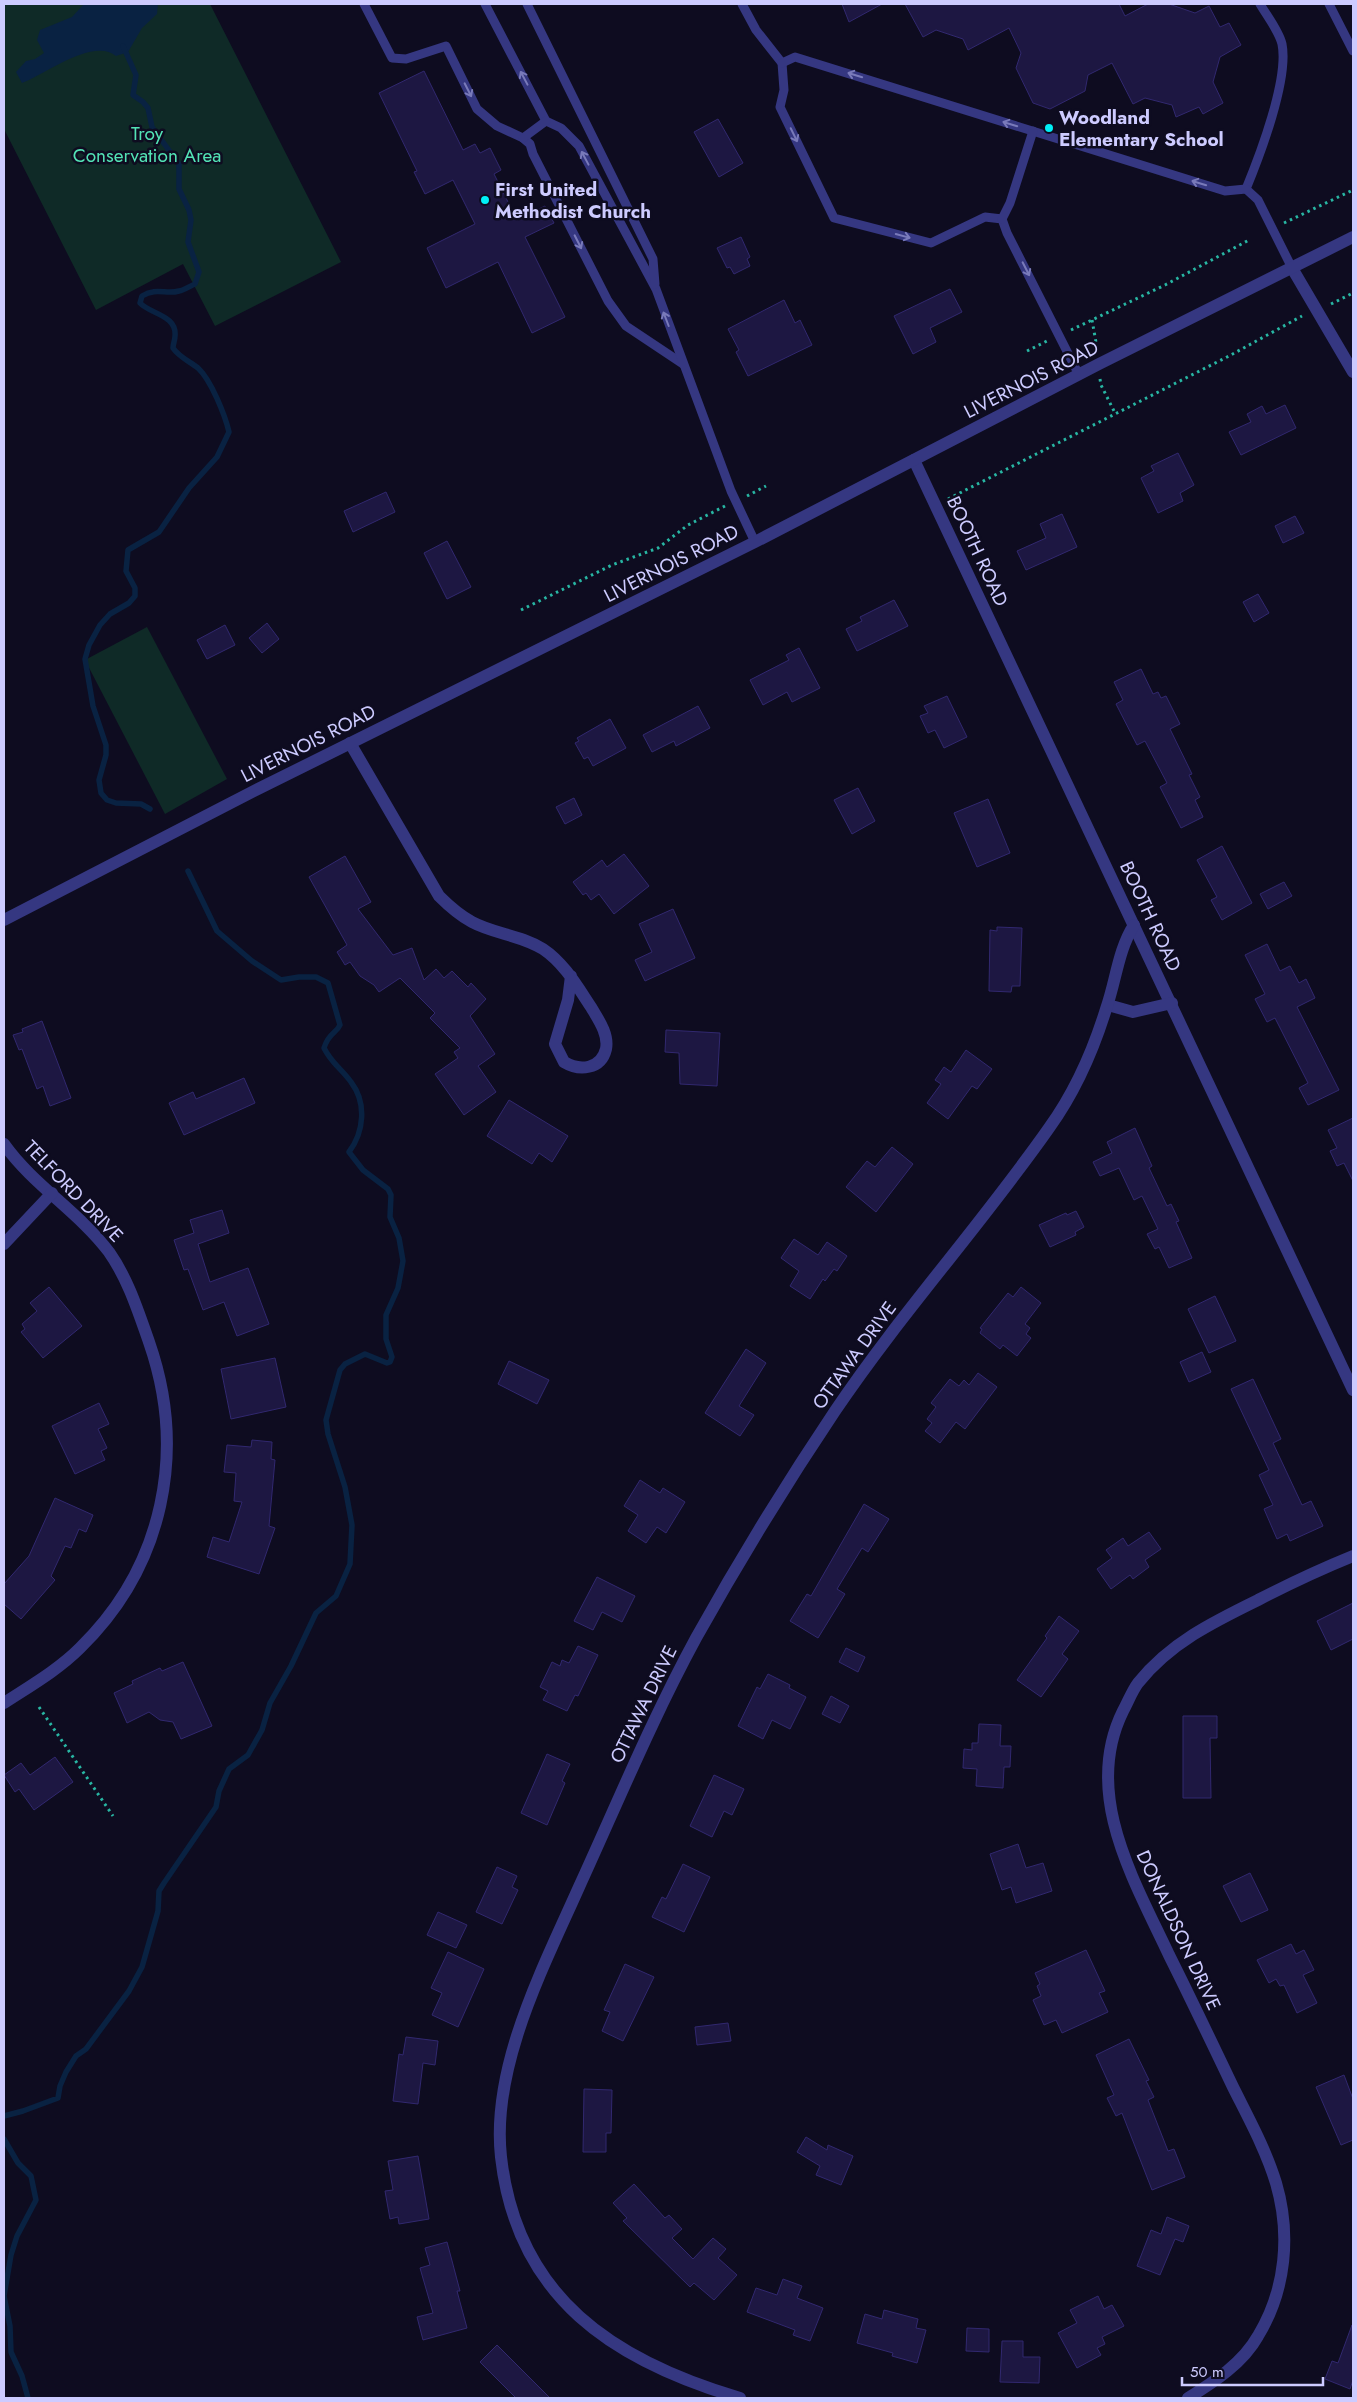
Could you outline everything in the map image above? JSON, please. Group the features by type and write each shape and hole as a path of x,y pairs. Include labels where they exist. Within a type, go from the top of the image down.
{"street":[{"name":"LIVERNOIS ROAD","path":"4,920 350,743 755,542 1079,374 1353,237"},
{"path":"1292,268 1353,372"},
{"name":"BOOTH ROAD","path":"914,460 1172,1003 1353,1390"},
{"path":"350,743 439,896 473,923 543,948 571,976 598,1020 606,1040 606,1049 596,1064 581,1069 564,1062 555,1044 566,1006 571,976"},
{"name":"OTTAWA DRIVE","path":"740,2398 675,2374 620,2348 581,2320 558,2296 544,2277 519,2229 505,2182 500,2137 502,2106 509,2070 531,1998 544,1966 661,1707 696,1638 835,1411 870,1361 1055,1120 1082,1070 1108,1005 1124,944 1134,925"},
{"path":"1108,1005 1133,1012 1150,1010 1172,1003"},
{"name":"TELFORD DRIVE","path":"4,1144 25,1168 90,1230 109,1253 132,1294 160,1375 166,1417 167,1460 165,1487 151,1540 136,1573 114,1610 68,1659 4,1703"},
{"path":"4,1244 52,1193"},
{"name":"DONALDSON DRIVE","path":"1188,2398 1229,2369 1258,2337 1280,2282 1285,2240 1282,2207 1264,2150 1159,1933 1121,1847 1109,1796 1108,1768 1110,1746 1119,1720 1136,1685 1176,1645 1226,1615 1353,1556"}],"lane":[{"path":"364,4 392,58 406,59 446,46 477,109 497,126 523,138 530,144 533,154 612,307 626,326 684,364"},
{"path":"485,4 546,121 561,128 579,146 656,289 736,501 755,542"},
{"path":"526,4 653,259 656,289"},
{"path":"742,4 756,30 782,64 784,90 780,107 834,218 931,243 985,217 1002,219"},
{"path":"1246,189 1259,159 1284,72 1282,43 1260,4"},
{"path":"1328,4 1353,51"},
{"path":"782,64 795,56 1225,191 1246,189 1258,200 1292,268"},
{"path":"523,138 546,121"},
{"path":"1033,131 1010,203 1002,219 1007,233 1079,374"}],"path":[{"path":"1286,222 1353,190"},
{"path":"1073,328 1165,285 1249,240"},
{"path":"1325,307 1353,293"},
{"path":"945,500 1228,356 1304,314"},
{"path":"1092,320 1095,340"},
{"path":"1027,351 1044,342"},
{"path":"1101,385 1115,412"},
{"path":"521,610 612,565 658,548 688,526 766,486"},
{"path":"39,1707 112,1816"}],"green space":[{"name":"Troy Conservation Area","path":"4,4 210,4 341,262 215,326 183,264 96,310 4,129"},
{"path":"147,627 227,779 165,814 85,660"}],"water":[{"path":"84,4 158,4 157,14 142,28 128,52 116,56 107,51 83,54 22,83 16,72 26,61 35,59 44,53 37,40 40,30 72,17"}],"building":[{"path":"842,4 882,4 849,22"},
{"path":"905,4 1119,4 1125,16 1148,4 1169,4 1195,13 1209,6 1220,27 1229,23 1241,45 1220,57 1213,82 1223,103 1203,114 1199,107 1176,117 1172,105 1145,98 1133,104 1112,63 1088,75 1085,91 1050,109 1033,103 1016,68 1021,53 1009,28 968,50 963,39 936,30 923,37"},
{"name":"First United Methodist Church","path":"424,71 463,150 475,144 480,153 490,148 501,170 494,174 517,220 545,206 554,223 525,237 565,317 532,333 498,262 446,288 427,248 475,224 453,180 425,194 414,172 417,171 379,93"},
{"path":"718,119 743,163 719,177 694,132"},
{"path":"741,237 750,257 747,259 750,266 734,274 730,267 727,268 717,248"},
{"path":"950,289 962,312 930,328 936,342 913,354 894,316"},
{"path":"784,300 795,323 800,320 812,345 748,376 736,352 739,350 728,329"},
{"path":"1285,405 1296,428 1241,455 1229,432 1251,422 1247,414 1262,406 1266,414"},
{"path":"1178,453 1194,485 1180,493 1183,501 1158,513 1141,478 1154,471 1151,466"},
{"path":"386,492 395,512 353,532 344,511"},
{"path":"1062,514 1077,547 1026,570 1017,551 1046,538 1040,524"},
{"path":"1295,516 1304,533 1283,543 1275,526"},
{"path":"447,541 471,587 447,599 424,553"},
{"path":"1258,594 1269,613 1254,622 1243,602"},
{"path":"894,600 908,626 857,651 846,629 862,621 860,617"},
{"path":"267,623 279,639 262,653 249,638"},
{"path":"225,625 235,645 207,659 197,640"},
{"path":"799,648 820,688 792,702 787,692 763,705 750,680 789,660 786,655"},
{"path":"1141,669 1153,694 1158,692 1161,698 1166,696 1180,724 1170,729 1192,774 1189,775 1200,797 1195,800 1203,817 1181,828 1160,787 1167,783 1145,741 1137,745 1116,704 1123,700 1114,682"},
{"path":"947,696 967,737 944,748 935,730 928,733 920,716 928,713 924,706"},
{"path":"698,706 710,728 676,746 674,741 652,752 643,735"},
{"path":"610,719 626,748 593,766 588,757 584,759 575,743 579,741 577,738"},
{"path":"858,788 875,821 852,834 834,800"},
{"path":"574,798 582,815 565,824 556,807"},
{"path":"988,799 1010,853 977,867 954,813"},
{"path":"1222,846 1252,903 1222,920 1211,900 1217,897 1197,860"},
{"path":"624,854 649,886 614,914 599,894 591,900 586,893 583,895 573,882 602,860 607,867"},
{"path":"345,856 371,902 358,909 393,955 412,948 424,980 436,969 444,978 452,971 468,987 471,983 486,999 470,1016 495,1054 478,1066 496,1092 464,1115 435,1074 458,1058 454,1052 460,1048 430,1018 435,1013 400,978 379,992 374,985 360,976 350,962 345,965 337,952 347,945 309,877"},
{"path":"1284,882 1292,896 1268,909 1260,894"},
{"path":"673,909 695,958 645,981 635,960 652,952 639,924"},
{"path":"997,927 1022,928 1020,986 1012,986 1011,992 989,991 990,930 997,931"},
{"path":"1267,944 1280,971 1290,966 1299,983 1306,979 1315,998 1297,1007 1339,1090 1308,1105 1299,1088 1308,1083 1275,1018 1267,1022 1255,999 1265,994 1245,955"},
{"path":"42,1021 71,1098 50,1106 43,1086 37,1089 22,1049 19,1050 13,1035 23,1032 22,1029"},
{"path":"666,1030 720,1033 717,1086 680,1084 679,1053 665,1052"},
{"path":"966,1050 992,1069 977,1089 972,1086 948,1119 927,1103 941,1084 935,1080 944,1067 951,1072"},
{"path":"244,1078 255,1103 184,1135 169,1103 193,1092 196,1099"},
{"path":"509,1100 568,1136 552,1162 539,1153 532,1164 487,1136"},
{"path":"1353,1118 1353,1181 1344,1163 1337,1166 1330,1151 1337,1148 1328,1130"},
{"path":"1135,1128 1152,1166 1149,1168 1167,1206 1171,1204 1179,1221 1176,1222 1192,1258 1169,1268 1159,1247 1155,1249 1147,1234 1158,1229 1142,1196 1134,1200 1119,1168 1100,1176 1093,1162 1112,1153 1107,1142"},
{"path":"892,1147 913,1164 876,1212 846,1187 867,1161 875,1167"},
{"path":"222,1210 229,1233 198,1244 210,1282 248,1268 269,1324 237,1336 224,1302 203,1310 188,1269 184,1270 174,1240 194,1233 190,1220"},
{"path":"1076,1211 1084,1227 1075,1232 1076,1235 1050,1247 1039,1225 1066,1213 1067,1215"},
{"path":"794,1239 818,1255 827,1242 847,1256 837,1271 834,1269 825,1281 823,1279 810,1299 790,1286 799,1271 781,1258"},
{"path":"49,1287 82,1326 43,1358 21,1332 25,1329 22,1324 37,1311 30,1303"},
{"path":"1021,1287 1041,1303 1025,1324 1030,1328 1026,1334 1031,1338 1017,1356 1003,1345 1000,1349 980,1333 982,1329 980,1328 1008,1293 1013,1297"},
{"path":"1215,1296 1236,1341 1209,1353 1188,1309"},
{"path":"746,1349 766,1363 739,1406 754,1415 740,1436 705,1413"},
{"path":"1202,1352 1211,1372 1189,1382 1180,1362"},
{"path":"275,1358 286,1407 231,1419 221,1369"},
{"path":"509,1361 549,1380 537,1404 498,1384"},
{"path":"978,1373 997,1387 965,1429 956,1422 940,1443 925,1431 932,1423 927,1419 936,1407 931,1403 950,1379 959,1386 964,1380 969,1385"},
{"path":"1253,1379 1281,1439 1273,1443 1302,1505 1311,1501 1323,1526 1290,1541 1287,1534 1277,1539 1264,1509 1273,1505 1259,1475 1269,1470 1231,1389"},
{"path":"99,1403 109,1424 98,1429 107,1448 101,1451 105,1460 75,1474 52,1426"},
{"path":"252,1440 272,1442 271,1459 275,1460 269,1526 275,1528 259,1574 207,1557 213,1537 229,1542 242,1502 234,1501 236,1473 224,1472 227,1445 251,1447"},
{"path":"640,1480 660,1493 663,1488 685,1502 666,1533 657,1527 646,1543 628,1531 638,1515 624,1506"},
{"path":"55,1498 93,1515 86,1532 79,1529 71,1548 65,1546 51,1576 55,1580 21,1619 4,1604 4,1584 29,1556"},
{"path":"864,1504 889,1519 868,1552 862,1548 837,1589 845,1594 818,1638 790,1621 807,1594 811,1596"},
{"path":"1149,1532 1161,1549 1145,1560 1149,1567 1133,1579 1130,1575 1111,1589 1097,1569 1112,1558 1106,1550 1123,1538 1128,1546"},
{"path":"597,1577 635,1596 622,1622 602,1612 593,1630 574,1621"},
{"path":"1353,1603 1353,1639 1331,1650 1317,1621"},
{"path":"1059,1616 1079,1631 1062,1654 1068,1659 1041,1697 1017,1680 1047,1638 1045,1636"},
{"path":"578,1646 598,1655 578,1696 575,1695 567,1711 543,1700 548,1691 540,1687 552,1662 560,1666 562,1660 569,1663"},
{"path":"846,1648 865,1657 858,1672 839,1662"},
{"path":"183,1662 212,1726 181,1739 173,1722 160,1720 149,1712 127,1723 114,1693 133,1684 132,1681 160,1668 162,1671"},
{"path":"768,1674 790,1685 789,1688 806,1697 790,1729 772,1720 763,1739 738,1726 757,1687 760,1689"},
{"path":"831,1696 849,1706 840,1723 822,1714"},
{"path":"1183,1716 1217,1716 1217,1738 1210,1738 1211,1798 1183,1798"},
{"path":"979,1724 1001,1725 1000,1746 1011,1746 1010,1767 1004,1767 1003,1788 976,1786 977,1769 963,1768 964,1749 972,1750 972,1743 978,1743"},
{"path":"547,1754 570,1764 562,1781 565,1783 547,1825 521,1813"},
{"path":"55,1757 73,1782 34,1810 19,1789 15,1792 4,1775 21,1763 30,1775"},
{"path":"714,1775 744,1789 732,1815 724,1811 712,1837 690,1826"},
{"path":"1018,1844 1026,1868 1043,1863 1052,1891 1016,1903 1011,1887 1002,1890 990,1854"},
{"path":"683,1864 710,1877 684,1932 652,1917 662,1897 666,1899"},
{"path":"497,1867 517,1876 512,1887 518,1890 502,1924 476,1912"},
{"path":"1250,1873 1268,1910 1241,1922 1223,1886"},
{"path":"438,1912 467,1925 456,1948 427,1935"},
{"path":"1291,1944 1296,1954 1304,1950 1314,1970 1303,1975 1317,2003 1297,2013 1284,1985 1280,1986 1276,1979 1269,1983 1257,1960"},
{"path":"1086,1950 1105,1991 1099,1993 1108,2012 1062,2033 1056,2020 1044,2025 1033,2000 1041,1996 1037,1986 1040,1984 1035,1973"},
{"path":"448,1952 484,1969 458,2027 432,2015 442,1993 431,1988"},
{"path":"625,1964 654,1977 623,2041 602,2031 610,2012 604,2010"},
{"path":"728,2023 731,2041 697,2045 695,2027"},
{"path":"406,2037 438,2041 435,2065 423,2063 418,2104 393,2101 399,2054 403,2055"},
{"path":"1129,2039 1149,2080 1146,2081 1154,2097 1148,2100 1168,2151 1174,2149 1185,2177 1152,2190 1122,2113 1116,2116 1107,2098 1114,2095 1096,2055"},
{"path":"1344,2075 1353,2099 1353,2140 1341,2145 1316,2087"},
{"path":"584,2089 612,2090 611,2133 606,2133 606,2152 583,2152"},
{"path":"806,2137 827,2150 828,2145 853,2156 841,2185 816,2175 820,2166 797,2152"},
{"path":"418,2156 429,2219 399,2224 398,2217 390,2219 385,2191 393,2190 388,2161"},
{"path":"634,2184 665,2218 669,2215 682,2229 672,2238 693,2259 713,2238 726,2249 718,2258 737,2275 714,2300 694,2283 690,2287 623,2221 627,2218 613,2203"},
{"path":"1167,2217 1189,2226 1183,2242 1175,2239 1160,2275 1137,2266 1151,2230 1161,2234"},
{"path":"447,2242 460,2291 457,2291 467,2328 423,2340 417,2317 433,2313 420,2268 430,2265 425,2248"},
{"path":"783,2279 802,2286 797,2298 823,2308 810,2341 793,2335 795,2330 747,2312 756,2288 777,2295"},
{"path":"1098,2296 1104,2309 1112,2305 1124,2326 1102,2337 1105,2344 1097,2348 1101,2355 1077,2368 1058,2333 1077,2323 1070,2310"},
{"path":"884,2310 918,2319 916,2328 926,2330 917,2363 892,2356 893,2353 857,2343 865,2314 882,2319"},
{"path":"1352,2325 1353,2380 1350,2389 1325,2379 1332,2361 1338,2363"},
{"path":"967,2328 989,2329 989,2352 966,2351"},
{"path":"1002,2341 1023,2341 1023,2357 1040,2357 1039,2383 1000,2382"},
{"path":"497,2345 550,2398 516,2398 480,2362"}],"waterway":[{"path":"123,46 136,75 133,95 148,108 152,127 179,164 179,189 189,210 191,220 188,242 199,272 195,284 174,292 147,293 142,296 140,303 172,324 175,336 173,348 203,373 221,407 229,432 217,457 189,488 159,532 128,550 126,571 135,588 135,596 129,603 110,614 100,625 89,645 85,659 93,706 106,745 106,755 99,780 101,793 107,800 116,803 141,804 150,809"},
{"path":"4,2116 58,2098 60,2086 76,2056 86,2049 129,1991 142,1967 158,1911 159,1891 216,1807 219,1791 229,1769 248,1755 262,1730 270,1703 291,1666 316,1613 336,1596 350,1564 352,1525 345,1487 328,1434 326,1420 340,1370 345,1364 365,1354 387,1363 390,1362 392,1357 386,1339 386,1315 398,1288 403,1261 399,1238 390,1217 391,1195 388,1189 363,1170 349,1152 358,1136 360,1127 362,1117 360,1099 347,1077 330,1058 324,1048 330,1036 340,1025 328,983 316,977 281,980 252,961 217,931 188,871"},
{"path":"4,2139 18,2163 31,2176 36,2200 17,2236 11,2255 4,2296 10,2326 11,2352 22,2376 28,2398"}],"place":[{"name":"Woodland Elementary School","path":"1049,128"},
{"name":"First United Methodist Church","path":"485,200"}]}
